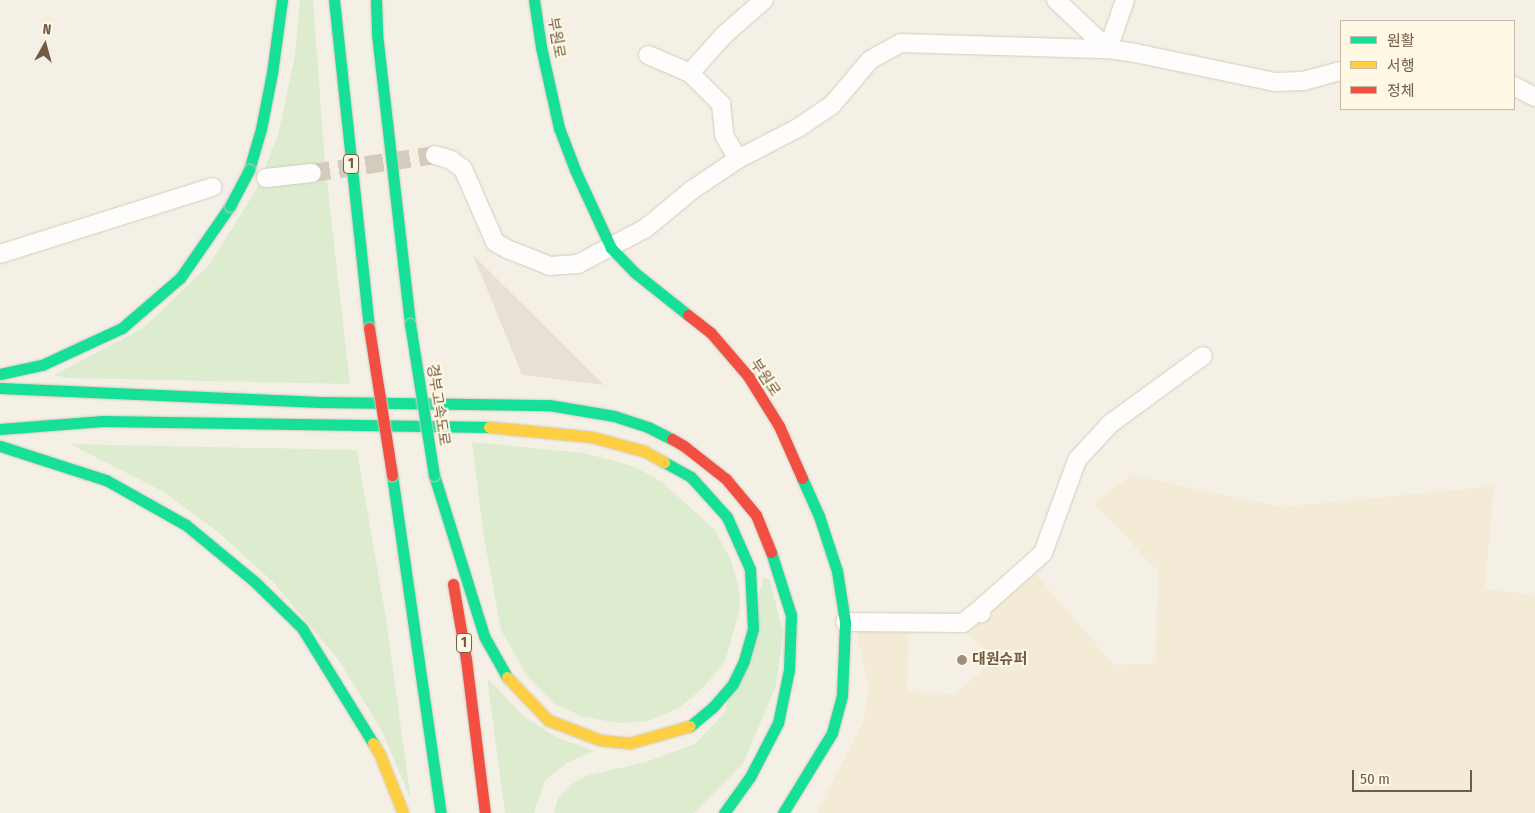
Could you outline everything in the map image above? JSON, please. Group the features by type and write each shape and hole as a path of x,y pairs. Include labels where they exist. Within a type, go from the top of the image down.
{"main road":[{"path":"0,374 42,365 122,328 180,278 230,206 249,170 261,129 272,73 282,0"},
{"name":"1","path":"334,0 369,328 441,813"},
{"name":"경부고속도로","path":"376,0 377,34 410,324 466,659 485,813"},
{"name":"부원로","path":"534,0 541,47 559,128 575,170 611,248 634,272 711,333 748,376 779,426 819,516 837,571 845,622 842,695 832,732 784,813"},
{"path":"0,388 320,402 549,405 614,416 648,427 684,446 726,479 756,515 776,564 791,615 789,670 778,723 750,777 724,813"},
{"path":"0,429 103,421 505,427 592,437 644,452 691,477 727,517 750,570 752,629 744,661 733,684 713,707 690,726 630,743 600,740 548,720 505,675 484,636 434,474"},
{"path":"0,446 106,480 186,525 254,581 302,628 380,755 403,813"}],"street":[{"path":"690,73 724,35 764,0"},
{"path":"1056,0 1108,49"},
{"path":"1108,49 1125,0"},
{"path":"435,155 452,160 463,170 495,242 507,249 550,266 578,264 646,228 692,190 738,159 798,128 832,105 870,60 901,43 1108,49 1144,54 1275,82 1303,81 1340,71"},
{"path":"648,55 690,73 721,104 724,135 738,159"},
{"path":"1515,87 1535,97"},
{"path":"266,178 312,173"},
{"path":"0,254 212,187"},
{"path":"845,622 963,623 980,612 1042,552 1078,460 1084,453 1110,424 1203,356"}],"shaded area":[{"path":"473,255 604,385 522,375"},
{"path":"1131,475 1282,507 1494,486 1485,589 1535,595 1535,813 816,813 864,721 869,687 856,631 909,631 907,691 955,694 996,659 960,628 1035,573 1114,665 1155,663 1158,571 1094,504"}],"green space":[{"path":"300,0 313,0 325,164 350,384 68,378 54,375 143,328 209,265 256,190 278,135 295,56"},
{"path":"472,442 584,453 633,466 662,482 714,529 730,558 739,588 740,609 725,661 703,688 680,707 649,721 619,723 583,717 555,704 527,676 501,630 483,531"},
{"path":"70,444 357,450 386,619 411,800 382,731 338,659 274,583 217,531 162,491"},
{"path":"764,577 770,580 783,633 776,686 743,764 694,813 554,813 558,798 572,784 586,776 646,762 695,744 725,712"},
{"path":"487,678 525,717 558,738 594,751 568,762 545,780 534,813 505,813"}],"tunnel":[{"path":"312,173 435,155"}],"traffic: fast":[{"path":"249,170 261,129 272,73 282,0"},
{"path":"334,0 369,328"},
{"path":"376,0 377,34 410,324"},
{"path":"534,0 541,47 559,128 575,170 611,248 634,272 688,315"},
{"path":"230,206 249,170"},
{"path":"0,374 42,365 122,328 180,278 230,206"},
{"path":"410,324 434,475"},
{"path":"0,388 320,402 549,405 614,416 648,427 672,439"},
{"path":"0,429 103,421 489,427"},
{"path":"0,446 106,480 186,525 254,581 302,628 373,743"},
{"path":"664,462 691,477 727,517 750,569 753,629 744,661 733,684 713,707 690,726"},
{"path":"392,475 441,813"},
{"path":"434,475 484,636 507,677"},
{"path":"783,813 832,733 842,695 845,622 837,571 819,516 802,478"},
{"path":"724,813 750,777 778,723 789,670 791,615 771,552"}],"traffic: slow":[{"path":"489,427 592,437 644,451 664,462"},
{"path":"507,677 548,720 600,740 630,743 690,726"},
{"path":"373,743 380,755 403,813"}],"traffic: jam":[{"path":"688,315 711,333 748,376 779,426 802,478"},
{"path":"369,328 392,475"},
{"path":"672,439 684,446 726,479 756,515 771,552"},
{"path":"453,584 466,659 485,813"}],"place":[{"name":"대원슈퍼","path":"962,660"}]}
